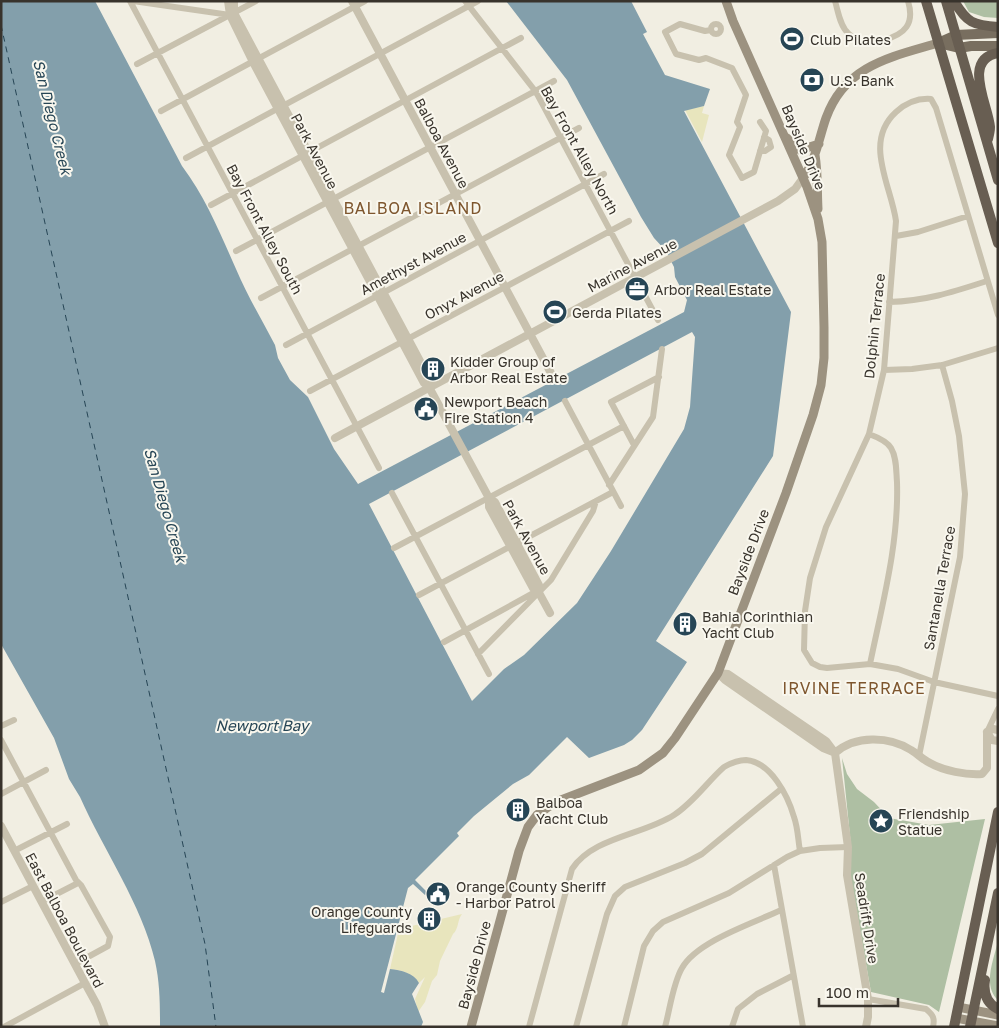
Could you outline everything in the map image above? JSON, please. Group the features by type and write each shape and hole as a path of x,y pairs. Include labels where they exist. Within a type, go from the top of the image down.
{"highway":[{"path":"926,1 998,243"},
{"path":"946,1 998,180"},
{"path":"954,1 962,16 969,21 976,24 998,27"},
{"path":"988,145 990,127 979,79 979,71 982,62 990,55 998,53"},
{"path":"956,1017 998,812"},
{"path":"971,1024 998,893"},
{"path":"984,960 985,994 989,1002 998,1009"}],"main road":[{"name":"Bayside Drive","path":"471,1027 520,847 528,827 543,811 561,800 628,776 649,764 663,753 675,738 718,672 786,492 821,386 824,358 824,327 822,242 818,219 803,178 733,21 726,1"},
{"path":"803,178 815,155 826,119 836,98 842,89 858,74 883,59 956,36 998,33"},
{"path":"938,43 959,48 998,46"},
{"path":"784,135 800,150 819,144"},
{"path":"815,155 818,219"},
{"path":"956,1017 973,1010 998,1015"},
{"path":"956,1017 971,1024 998,1026"}],"street":[{"path":"131,1 232,14"},
{"name":"Bay Front Alley South","path":"131,1 379,468"},
{"name":"Park Avenue","path":"228,1 232,14 330,201 405,340 430,380 430,388 489,498 495,502 513,545 539,585 538,592 550,613"},
{"name":"Park Avenue","path":"232,14 234,1"},
{"path":"136,64 256,1"},
{"path":"161,111 256,60 353,4 365,1"},
{"path":"186,158 380,54 467,4 478,1"},
{"path":"835,1 843,26 848,34 863,42 870,43 894,37 904,31 911,16 908,1"},
{"name":"Balboa Avenue","path":"353,4 552,375"},
{"name":"Bay Front Alley North","path":"467,4 536,92 658,320"},
{"path":"711,30 680,24 665,32 676,54 699,60 706,58 732,68 737,77 746,96 737,122 740,127 730,155 742,178 754,172 766,131 760,122"},
{"path":"211,205 406,102 521,38"},
{"path":"236,251 554,81"},
{"name":"Dolphin Terrace","path":"870,664 827,668 812,663 803,645 805,611 810,578 826,527 869,434 884,370 896,236 894,205 880,155 879,143 884,129 894,115 904,106 924,99 931,99 936,108 968,216"},
{"path":"261,298 579,128"},
{"path":"760,151 771,148 769,140 764,137"},
{"name":"Amethyst Avenue","path":"286,345 604,174"},
{"name":"Marine Avenue","path":"335,438 742,220 795,190 803,178"},
{"path":"896,236 918,232 968,216 998,315"},
{"name":"Onyx Avenue","path":"310,391 629,221"},
{"path":"890,302 937,297 987,281"},
{"path":"884,370 942,365 998,348"},
{"path":"610,485 653,417 662,349"},
{"name":"Santanella Terrace","path":"920,756 960,558 966,494 959,436 942,365"},
{"path":"634,445 611,402 659,377"},
{"path":"565,401 621,506"},
{"path":"394,548 624,426"},
{"path":"869,434 885,442 892,449 896,464 897,492 893,549 870,664 898,669 934,682 998,696"},
{"path":"419,595 613,492"},
{"path":"392,493 489,674"},
{"path":"478,654 551,580 593,511 596,501"},
{"path":"444,642 538,592"},
{"path":"718,672 724,680 814,742 835,753 861,741 879,740 900,744 938,767 970,774 982,774 987,768 987,732 998,708"},
{"path":"1,726 14,720"},
{"path":"987,732 994,729 998,730"},
{"path":"987,732 992,740 998,741"},
{"path":"1,740 78,883 110,937 108,946 74,964"},
{"name":"Seadrift Drive","path":"835,753 848,847 847,875 868,999 866,1027"},
{"path":"529,1027 572,869 586,853 598,846 660,824 684,809 720,770 732,763 746,760 760,764 774,777 795,818 800,851"},
{"path":"1,794 46,770"},
{"path":"576,1027 607,914 615,896 625,887 685,863 702,854 781,789"},
{"path":"14,851 67,824"},
{"name":"East Balboa Boulevard","path":"1,826 97,1005 105,1027"},
{"path":"624,1027 644,946 653,931 663,922 729,893 800,851 848,847"},
{"path":"774,865 792,976 803,1027"},
{"path":"41,902 78,883"},
{"path":"1,902 33,886"},
{"path":"665,1027 683,967 693,954 706,944 781,910"},
{"path":"732,1027 738,1009 757,994 792,976"},
{"path":"4,1027 85,983"},
{"path":"868,999 926,1010 932,1014 935,1020 933,1027"}],"green space":[{"path":"963,1 998,1 998,18 984,17 969,12"},
{"path":"842,758 847,774 857,789 874,802 889,818 929,825 985,819 939,1012 929,1005 871,992 850,875 851,845"},
{"path":"998,941 998,1000 993,994 990,980"}],"sand":[{"path":"704,106 702,113 709,115 702,142 685,110"},
{"path":"462,914 440,961 437,975 432,981 425,1002 418,1012 415,999 425,977 419,983 406,973 390,969 399,929"}],"water":[{"name":"Newport Bay","path":"1,1 95,1 182,166 191,178 212,216 245,288 275,345 278,358 290,380 308,397 334,449 358,484 684,312 687,300 675,277 674,267 666,251 654,238 641,217 567,80 506,1 631,1 647,32 643,34 665,75 710,89 704,106 684,111 791,312 773,456 656,641 687,662 642,730 624,745 589,758 567,737 529,775 513,784 474,816 457,833 459,836 415,880 428,893 425,895 413,884 408,888 381,992 384,993 390,969 411,974 419,983 412,994 423,1022 421,1027 160,1027 157,969 141,919 132,898 69,779 54,738 1,644","holes":["692,332 695,337 690,407 684,429 611,551 577,603 524,655 504,669 472,701 369,504"]}],"ferry route":[{"path":"1,25 205,944 216,1027"}],"place":[{"name":"Club Pilates","path":"792,39"},
{"name":"U.S. Bank","path":"812,80"},
{"name":"Arbor Real Estate","path":"637,289"},
{"name":"Gerda Pilates","path":"555,312"},
{"name":"Kidder Group of Arbor Real Estate","path":"433,369"},
{"name":"Newport Beach Fire Station 4","path":"426,409"},
{"name":"Bahia Corinthian Yacht Club","path":"685,624"},
{"name":"Balboa Yacht Club","path":"518,810"},
{"name":"Friendship Statue","path":"881,821"},
{"name":"Orange County Sheriff - Harbor Patrol","path":"438,894"},
{"name":"Orange County Lifeguards","path":"429,919"}],"district":[{"name":"BALBOA ISLAND","path":"413,208"},
{"name":"IRVINE TERRACE","path":"854,688"}],"water label":[{"name":"San Diego Creek","path":"53,117"},
{"name":"San Diego Creek","path":"166,505"}]}
